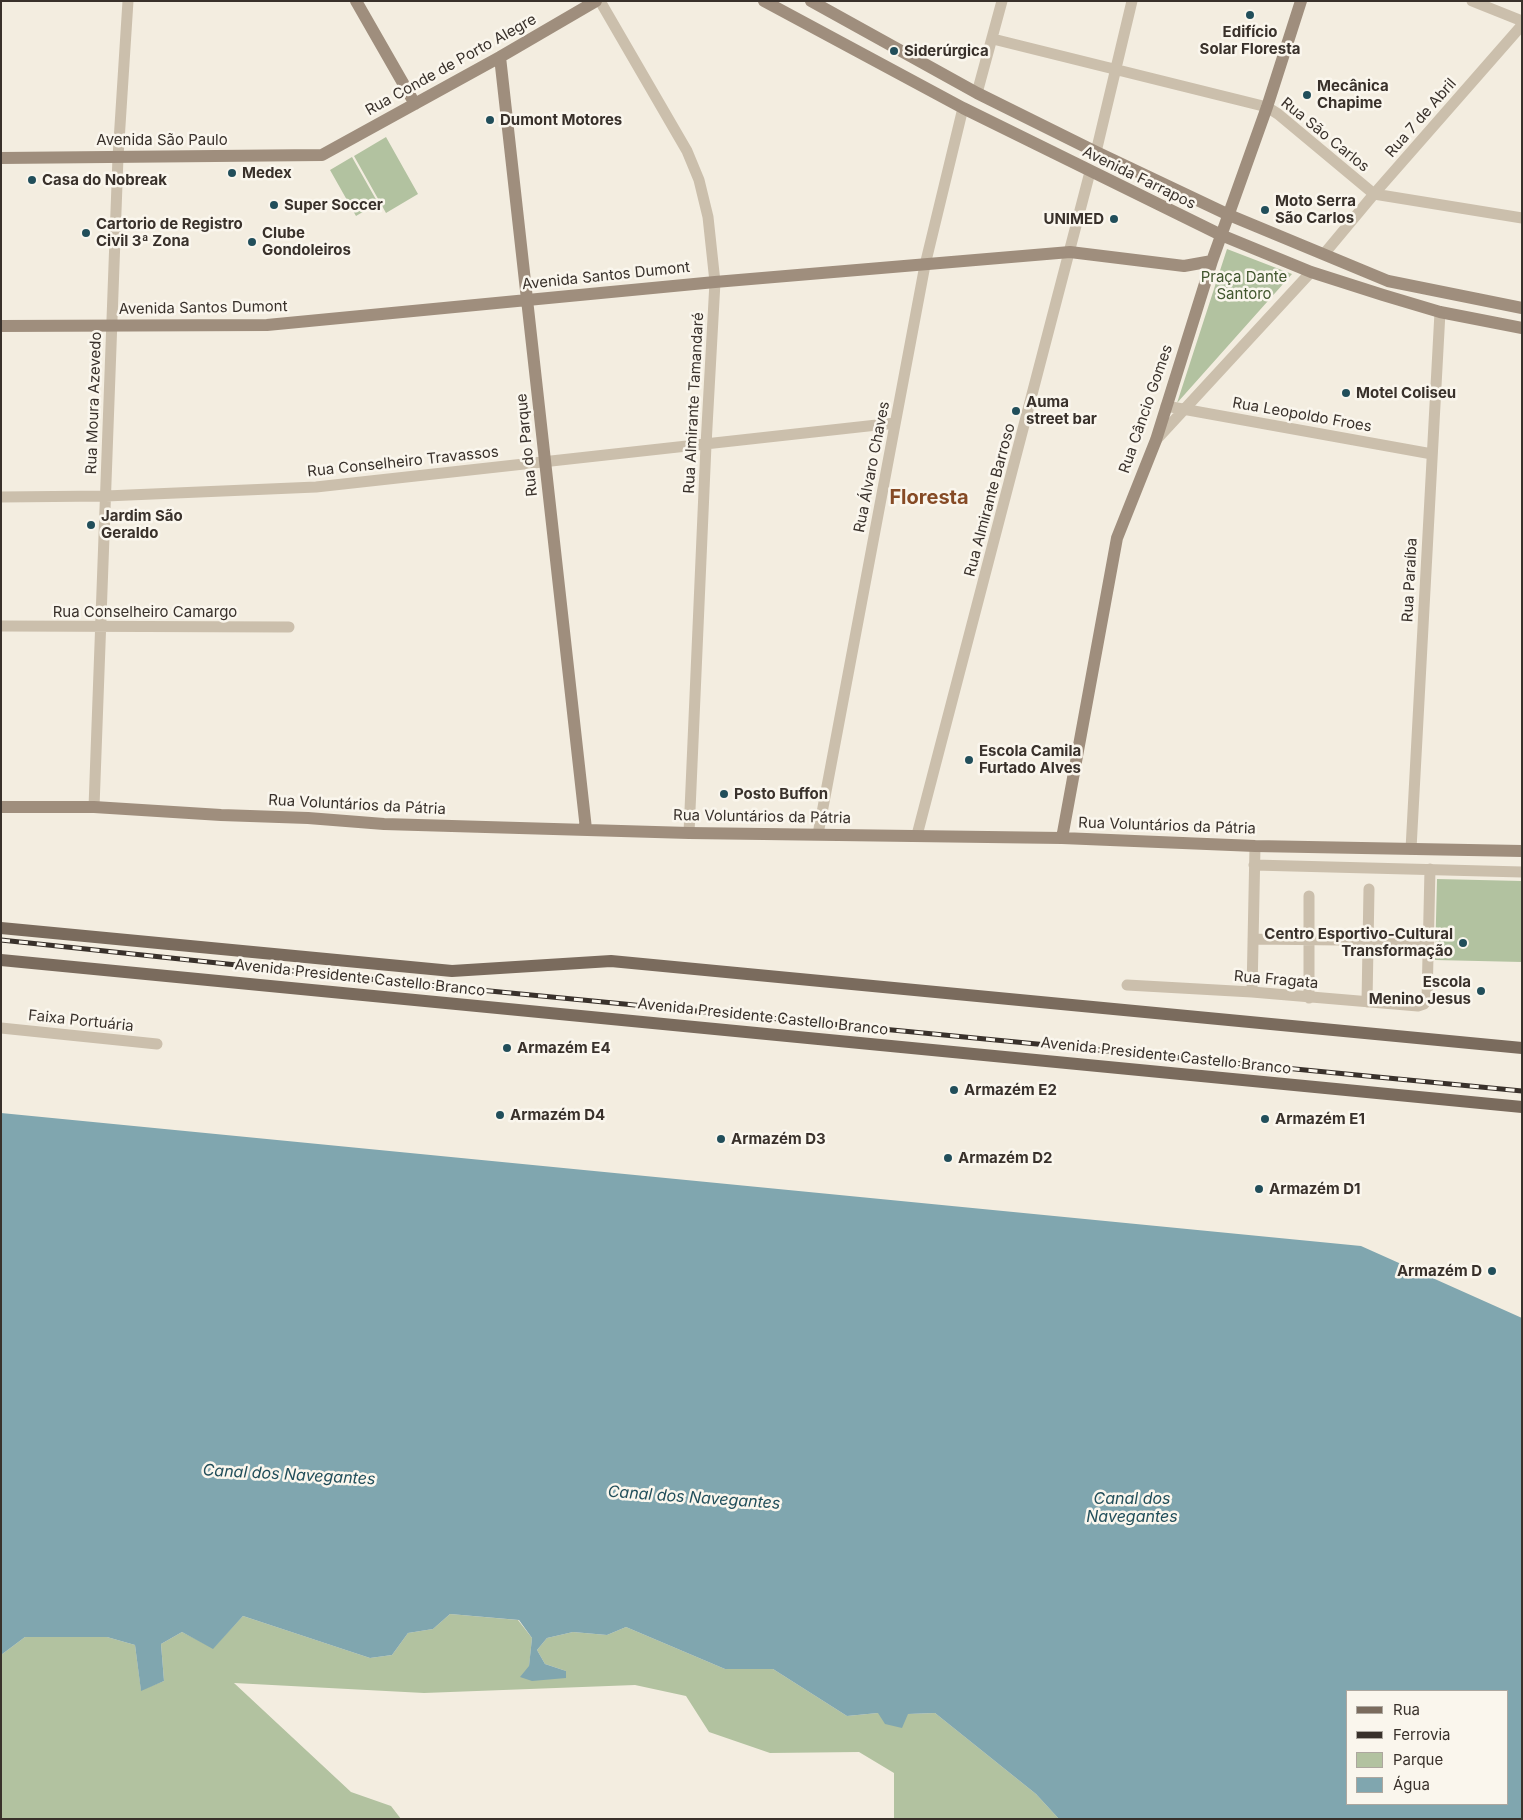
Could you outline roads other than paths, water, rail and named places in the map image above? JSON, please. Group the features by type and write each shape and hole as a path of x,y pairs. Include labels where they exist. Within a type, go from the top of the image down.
{"main road":[{"name":"Avenida Presidente Castello Branco","path":"1,928 452,971 611,961 1522,1048"},
{"name":"Avenida Presidente Castello Branco","path":"1,960 1522,1107"}],"street":[{"name":"Rua Moura Azevedo","path":"94,806 118,157 128,1"},
{"path":"356,1 415,104"},
{"name":"Rua Conde de Porto Alegre","path":"322,155 500,57 596,1"},
{"name":"Rua Almirante Tamandaré","path":"600,1 686,151 699,180 708,217 715,282 689,833"},
{"name":"Avenida Farrapos","path":"764,1 963,108 1221,236 1311,272 1440,312 1522,328"},
{"name":"Avenida Farrapos","path":"811,1 977,93 1229,215 1388,281 1522,308"},
{"path":"977,93 1002,1"},
{"path":"1096,152 1114,70 1132,1"},
{"name":"Rua Câncio Gomes","path":"1062,838 1117,538 1156,440 1212,261 1267,107 1301,1"},
{"path":"1472,1 1522,21"},
{"name":"Rua 7 de Abril","path":"1324,254 1374,194 1522,26"},
{"name":"Rua São Carlos","path":"992,39 1267,107 1278,114 1374,194 1522,218"},
{"name":"Rua do Parque","path":"500,57 586,829"},
{"name":"Rua Álvaro Chaves","path":"818,834 925,265 963,108"},
{"name":"Avenida São Paulo","path":"1,158 322,155"},
{"name":"Rua Almirante Barroso","path":"917,835 1090,172"},
{"name":"Avenida Santos Dumont","path":"1,326 267,324 715,282 1070,252 1184,266 1212,261"},
{"path":"1156,440 1311,272"},
{"name":"Rua Paraíba","path":"1411,849 1440,312"},
{"name":"Rua Leopoldo Froes","path":"1166,406 1432,454"},
{"name":"Rua Conselheiro Travassos","path":"1,497 106,496 316,487 895,423"},
{"name":"Rua Conselheiro Camargo","path":"1,626 289,627"},
{"name":"Rua Voluntários da Pátria","path":"1,807 94,806 384,824 689,833 1062,838 1255,846 1522,851"},
{"path":"1252,992 1255,846"},
{"path":"1254,865 1522,872"},
{"path":"1253,939 1429,941 1430,869"},
{"path":"1367,1002 1369,889"},
{"path":"1309,896 1309,998"},
{"name":"Rua Fragata","path":"1127,985 1252,992 1418,1006 1424,1004 1427,1000 1429,941"},
{"name":"Faixa Portuária","path":"1,1028 157,1044"}],"water":[{"name":"Canal dos Navegantes","path":"1,1113 1361,1246 1522,1318 1522,1819 1059,1819 1036,1794 935,1713 908,1714 902,1728 885,1724 878,1713 847,1716 773,1669 725,1669 626,1627 607,1635 573,1632 547,1638 537,1650 545,1664 566,1671 566,1678 532,1681 520,1677 529,1666 532,1638 519,1620 450,1614 433,1629 408,1633 392,1655 370,1658 243,1616 213,1649 182,1632 161,1644 164,1681 141,1691 135,1645 107,1637 25,1637 1,1655"}],"railway":[{"path":"1,940 397,982 1522,1091"}],"place":[{"name":"Edifício Solar Floresta","path":"1250,15"},
{"name":"Siderúrgica","path":"894,51"},
{"name":"Mecânica Chapime","path":"1307,95"},
{"name":"Dumont Motores","path":"490,120"},
{"name":"Medex","path":"232,173"},
{"name":"Casa do Nobreak","path":"32,180"},
{"name":"Super Soccer","path":"274,205"},
{"name":"Moto Serra São Carlos","path":"1265,210"},
{"name":"UNIMED","path":"1114,219"},
{"name":"Cartorio de Registro Civil 3ª Zona","path":"86,233"},
{"name":"Clube Gondoleiros","path":"252,242"},
{"name":"Motel Coliseu","path":"1346,393"},
{"name":"Auma street bar","path":"1016,411"},
{"name":"Jardim São Geraldo","path":"91,525"},
{"name":"Escola Camila Furtado Alves","path":"969,760"},
{"name":"Posto Buffon","path":"724,794"},
{"name":"Centro Esportivo-Cultural Transformação","path":"1463,943"},
{"name":"Escola Menino Jesus","path":"1481,991"},
{"name":"Armazém E4","path":"507,1048"},
{"name":"Armazém E2","path":"954,1090"},
{"name":"Armazém D4","path":"500,1115"},
{"name":"Armazém E1","path":"1265,1119"},
{"name":"Armazém D3","path":"721,1139"},
{"name":"Armazém D2","path":"948,1158"},
{"name":"Armazém D1","path":"1259,1189"},
{"name":"Armazém D","path":"1492,1271"}],"district":[{"name":"Floresta","path":"929,498"}],"park label":[{"name":"Praça Dante Santoro","path":"1244,286"}]}
